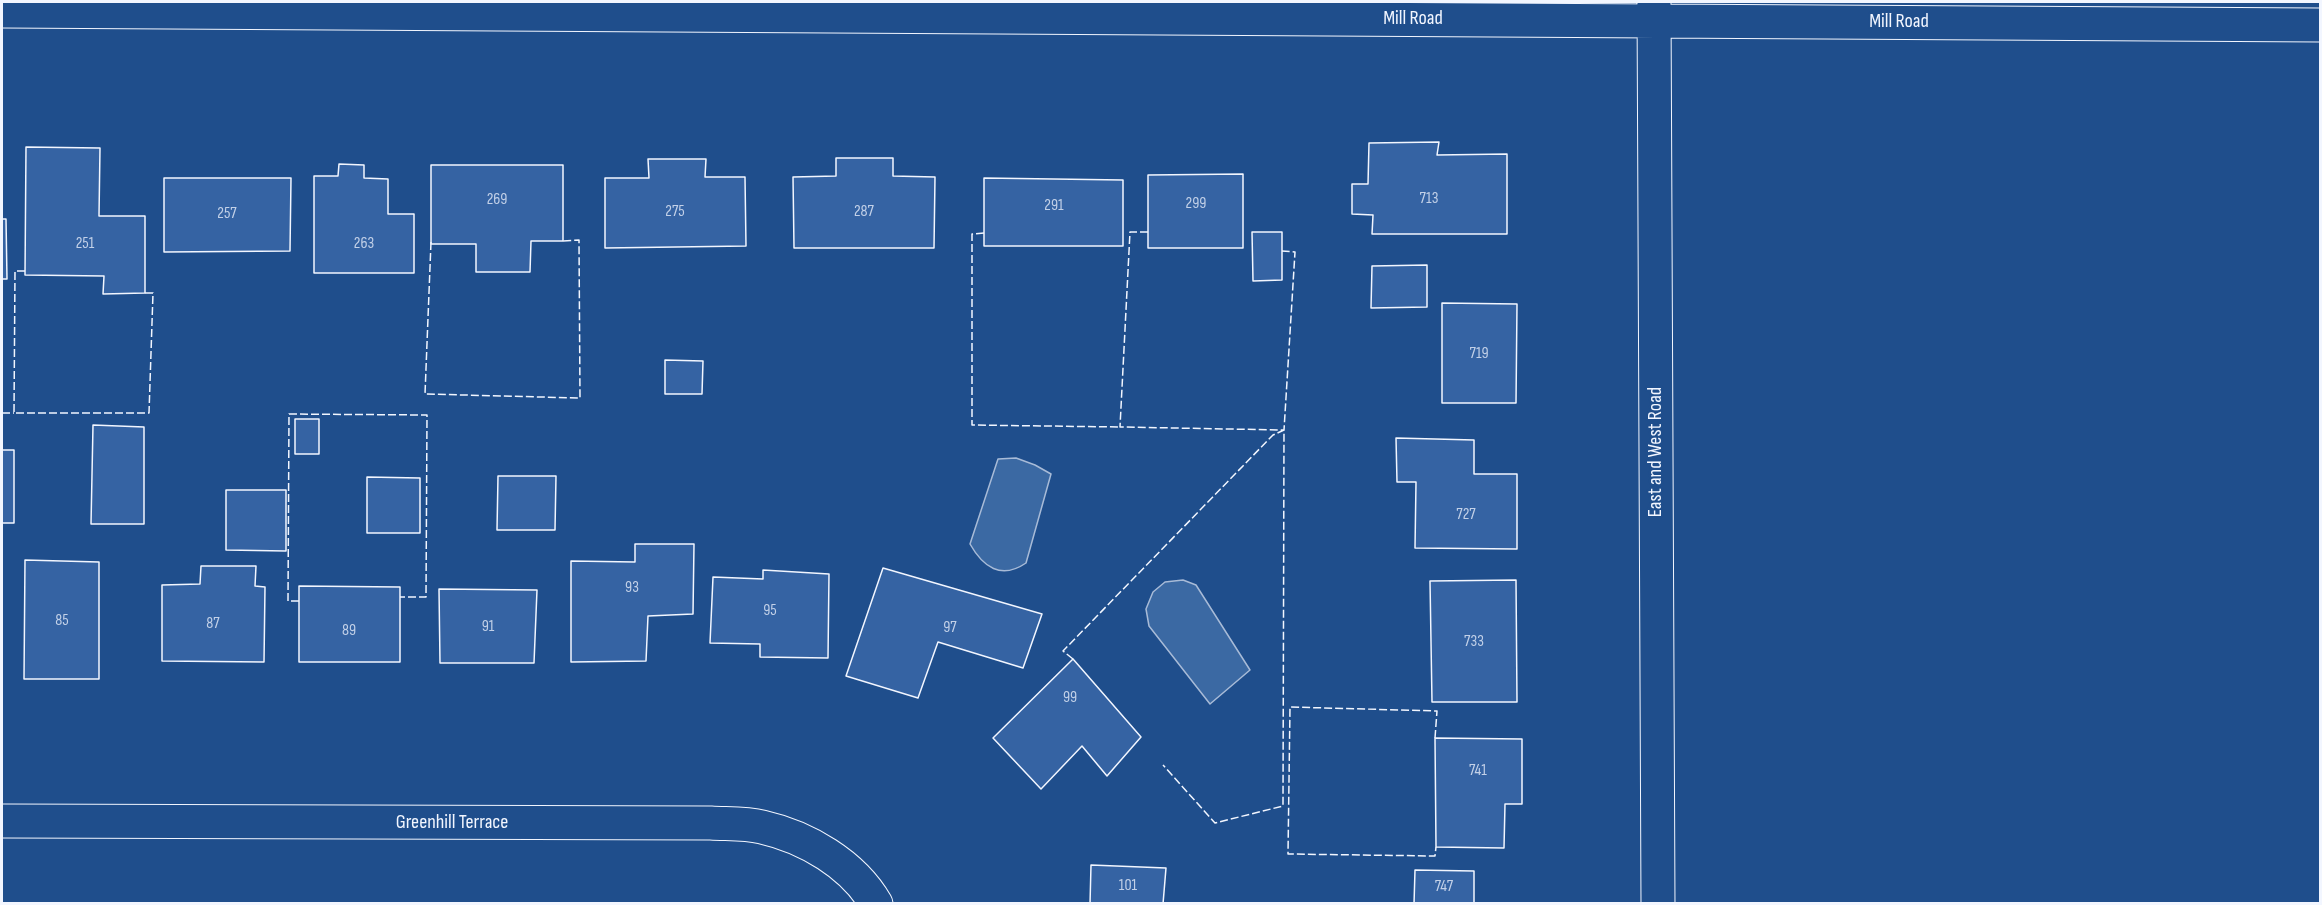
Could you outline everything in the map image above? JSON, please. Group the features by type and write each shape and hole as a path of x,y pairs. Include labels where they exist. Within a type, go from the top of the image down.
{"street":[{"name":"Mill Road","path":"2,11 279,7 1654,11 2320,25"},
{"name":"East and West Road","path":"1654,11 1658,903"},
{"name":"Greenhill Terrace","path":"2,822 761,826 803,840 840,863 876,903"}],"water":[{"path":"1016,458 1051,474 1026,563 1017,568 1001,571 987,565 970,544 998,459"},
{"path":"1183,580 1196,585 1250,670 1210,704 1149,626 1146,609 1153,592 1165,582"}],"building":[{"path":"1439,142 1437,155 1507,154 1507,234 1372,234 1373,215 1352,214 1352,184 1368,184 1369,143"},
{"path":"26,147 100,148 99,216 145,216 145,293 103,294 104,276 25,275"},
{"path":"836,158 893,158 893,176 935,177 934,248 794,248 793,177 836,176"},
{"path":"648,159 706,159 705,177 745,177 746,246 605,248 605,178 649,178"},
{"path":"339,164 364,165 364,178 388,179 388,214 414,214 414,273 314,273 314,176 338,176"},
{"path":"431,165 563,165 563,241 531,241 530,272 476,272 476,244 431,244"},
{"path":"1243,174 1243,248 1148,248 1148,175"},
{"path":"164,178 291,178 290,251 164,252"},
{"path":"984,178 1123,180 1123,246 984,246"},
{"path":"2,219 6,219 7,279 2,279"},
{"path":"1252,232 1282,232 1282,280 1253,281"},
{"path":"1427,265 1427,307 1371,308 1372,266"},
{"path":"1442,303 1517,304 1516,403 1442,403"},
{"path":"665,360 703,361 702,394 665,394"},
{"path":"295,419 319,419 319,454 295,454"},
{"path":"93,425 144,427 144,524 91,524"},
{"path":"1396,438 1474,440 1474,474 1517,474 1517,549 1415,548 1416,482 1397,482"},
{"path":"2,450 14,450 14,523 2,523"},
{"path":"498,476 556,476 555,530 497,530"},
{"path":"367,477 420,478 420,533 367,533"},
{"path":"226,490 286,490 286,551 226,550"},
{"path":"635,544 694,544 693,614 648,616 646,661 571,662 571,561 635,562"},
{"path":"25,560 99,562 99,679 24,679"},
{"path":"201,566 256,566 255,586 265,587 264,662 162,661 162,585 200,584"},
{"path":"883,568 1042,614 1023,668 938,642 918,698 846,676"},
{"path":"763,570 829,574 828,658 760,657 760,644 710,643 713,577 763,579"},
{"path":"1516,580 1517,702 1432,702 1430,581"},
{"path":"299,586 400,587 400,662 299,662"},
{"path":"439,589 537,590 534,663 440,663"},
{"path":"1073,659 1141,737 1107,776 1082,746 1041,789 993,738"},
{"path":"1435,738 1522,739 1522,804 1505,804 1504,848 1436,847"},
{"path":"1091,865 1166,868 1163,904 1090,904"},
{"path":"1415,870 1474,871 1474,904 1414,904"}],"fence":[{"path":"1148,232 1130,232 1120,427 1284,430 1295,252 1282,251"},
{"path":"984,233 972,234 972,425 1120,427"},
{"path":"431,242 425,394 580,398 579,240 563,241"},
{"path":"25,271 15,271 14,413 149,413 153,293 145,293"},
{"path":"2,413 14,413"},
{"path":"299,601 288,601 289,414 427,415 426,597 400,597"},
{"path":"1073,659 1063,651 1273,435 1284,430 1283,806 1215,823 1163,765"},
{"path":"1435,738 1437,711 1290,707 1288,854 1435,856 1436,847"}]}
